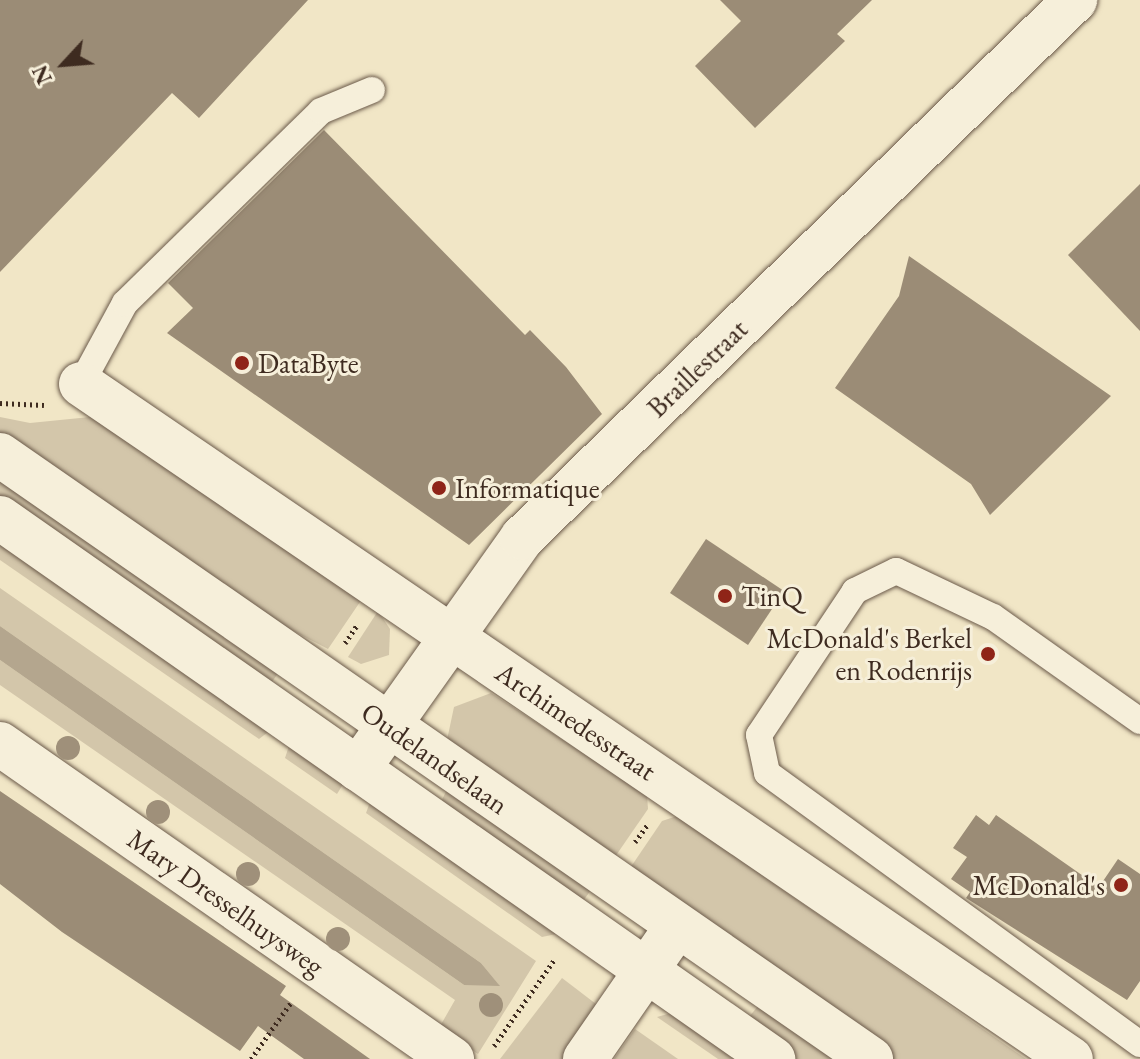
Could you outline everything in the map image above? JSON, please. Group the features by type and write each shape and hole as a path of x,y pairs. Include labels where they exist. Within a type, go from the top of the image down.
{"street":[{"name":"Braillestraat","path":"358,769 449,636 522,538 1075,0"},
{"name":"Archimedesstraat","path":"81,384 1071,1059"},
{"name":"Oudelandselaan","path":"0,455 871,1059"},
{"name":"Oudelandselaan","path":"0,518 773,1059"},
{"name":"Mary Dresselhuysweg","path":"0,744 452,1059"},
{"path":"585,1059 677,926"}],"lane":[{"path":"81,384 125,303 321,111 372,90"},
{"path":"1140,721 993,617 896,571 855,591 759,735 767,773 1140,1044"}],"path":[{"path":"251,1059 316,965"}],"shaded area":[{"path":"100,416 362,599 328,649 197,581 0,443 0,417 30,423"},
{"path":"0,469 283,666 265,692 0,508"},
{"path":"0,534 276,726 259,739 0,560"},
{"path":"0,588 536,961 478,1054 439,1028 455,1000 0,685 0,660 464,985 499,985 481,963 0,626"},
{"path":"378,611 390,629 389,655 361,664 348,657"},
{"path":"0,626 481,963 500,986 464,985 0,660"},
{"path":"491,693 647,795 648,809 608,867 447,740 454,707"},
{"path":"292,737 348,776 337,794 285,758"},
{"path":"448,787 596,883 578,908 442,800"},
{"path":"373,794 561,933 542,937 366,813"},
{"path":"677,816 1026,1059 886,1059 624,877 662,821"},
{"path":"562,978 600,1007 564,1059 500,1059"},
{"path":"758,1006 849,1059 793,1059 749,1017"},
{"path":"671,1013 755,1059 718,1059 657,1017"},
{"path":"635,1029 678,1059 614,1059"}],"building":[{"path":"0,0 308,0 199,118 172,93 0,272"},
{"path":"720,0 872,0 837,34 845,41 755,128 695,66 741,21"},
{"path":"324,130 525,335 530,330 566,367 602,414 469,545 167,333 193,308 168,283"},
{"path":"1140,184 1140,331 1068,255"},
{"path":"909,256 1111,396 990,515 971,484 835,388 899,296"},
{"path":"706,539 784,591 748,645 670,593"},
{"path":"0,791 286,986 280,995 370,1059 304,1059 258,1026 240,1051 62,932 0,884"},
{"path":"976,815 989,825 996,815 1099,887 1118,859 1140,874 1140,981 1127,1000 966,898 970,892 951,879 967,857 953,848"}],"place":[{"name":"DataByte","path":"242,363"},
{"name":"Informatique","path":"439,488"},
{"name":"TinQ","path":"725,596"},
{"name":"McDonald's Berkel en Rodenrijs","path":"988,654"},
{"name":"McDonald's","path":"1121,885"}]}
